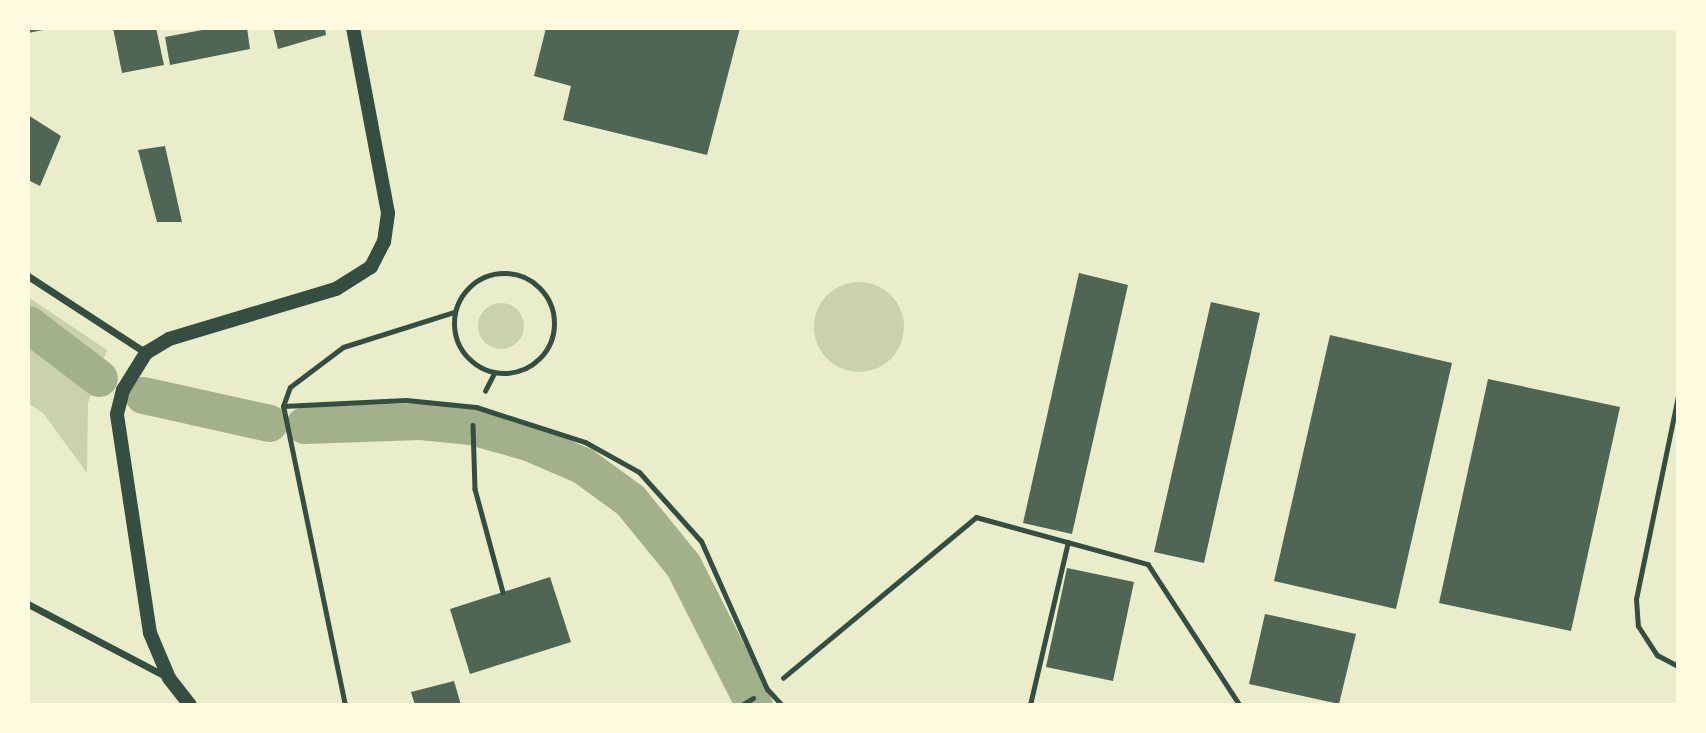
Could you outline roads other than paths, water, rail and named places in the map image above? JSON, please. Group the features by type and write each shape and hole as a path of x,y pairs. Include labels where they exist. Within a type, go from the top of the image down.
{"main road":[{"path":"190,705 169,678 150,633 142,596 117,414 122,390 146,353 169,339 336,289 371,267 384,242 388,213 354,28"}],"street":[{"path":"28,276 146,353"},
{"path":"28,604 169,678"}],"lane":[{"path":"345,705 284,408 290,387 344,347 408,323 454,312 467,289 477,281 513,274 542,291 553,314 554,330 539,359 511,373 495,373 479,367 462,351 453,328 454,312"},
{"path":"1678,396 1636,599 1638,626 1657,654 1678,666"},
{"path":"284,408 406,400 476,407 585,442 639,472 701,541 767,689 782,705"}],"waterway":[{"path":"28,324 99,378"},
{"path":"143,395 269,423"},
{"path":"304,425 420,421 471,426 528,442 582,465 630,500 683,565 754,705"}]}
